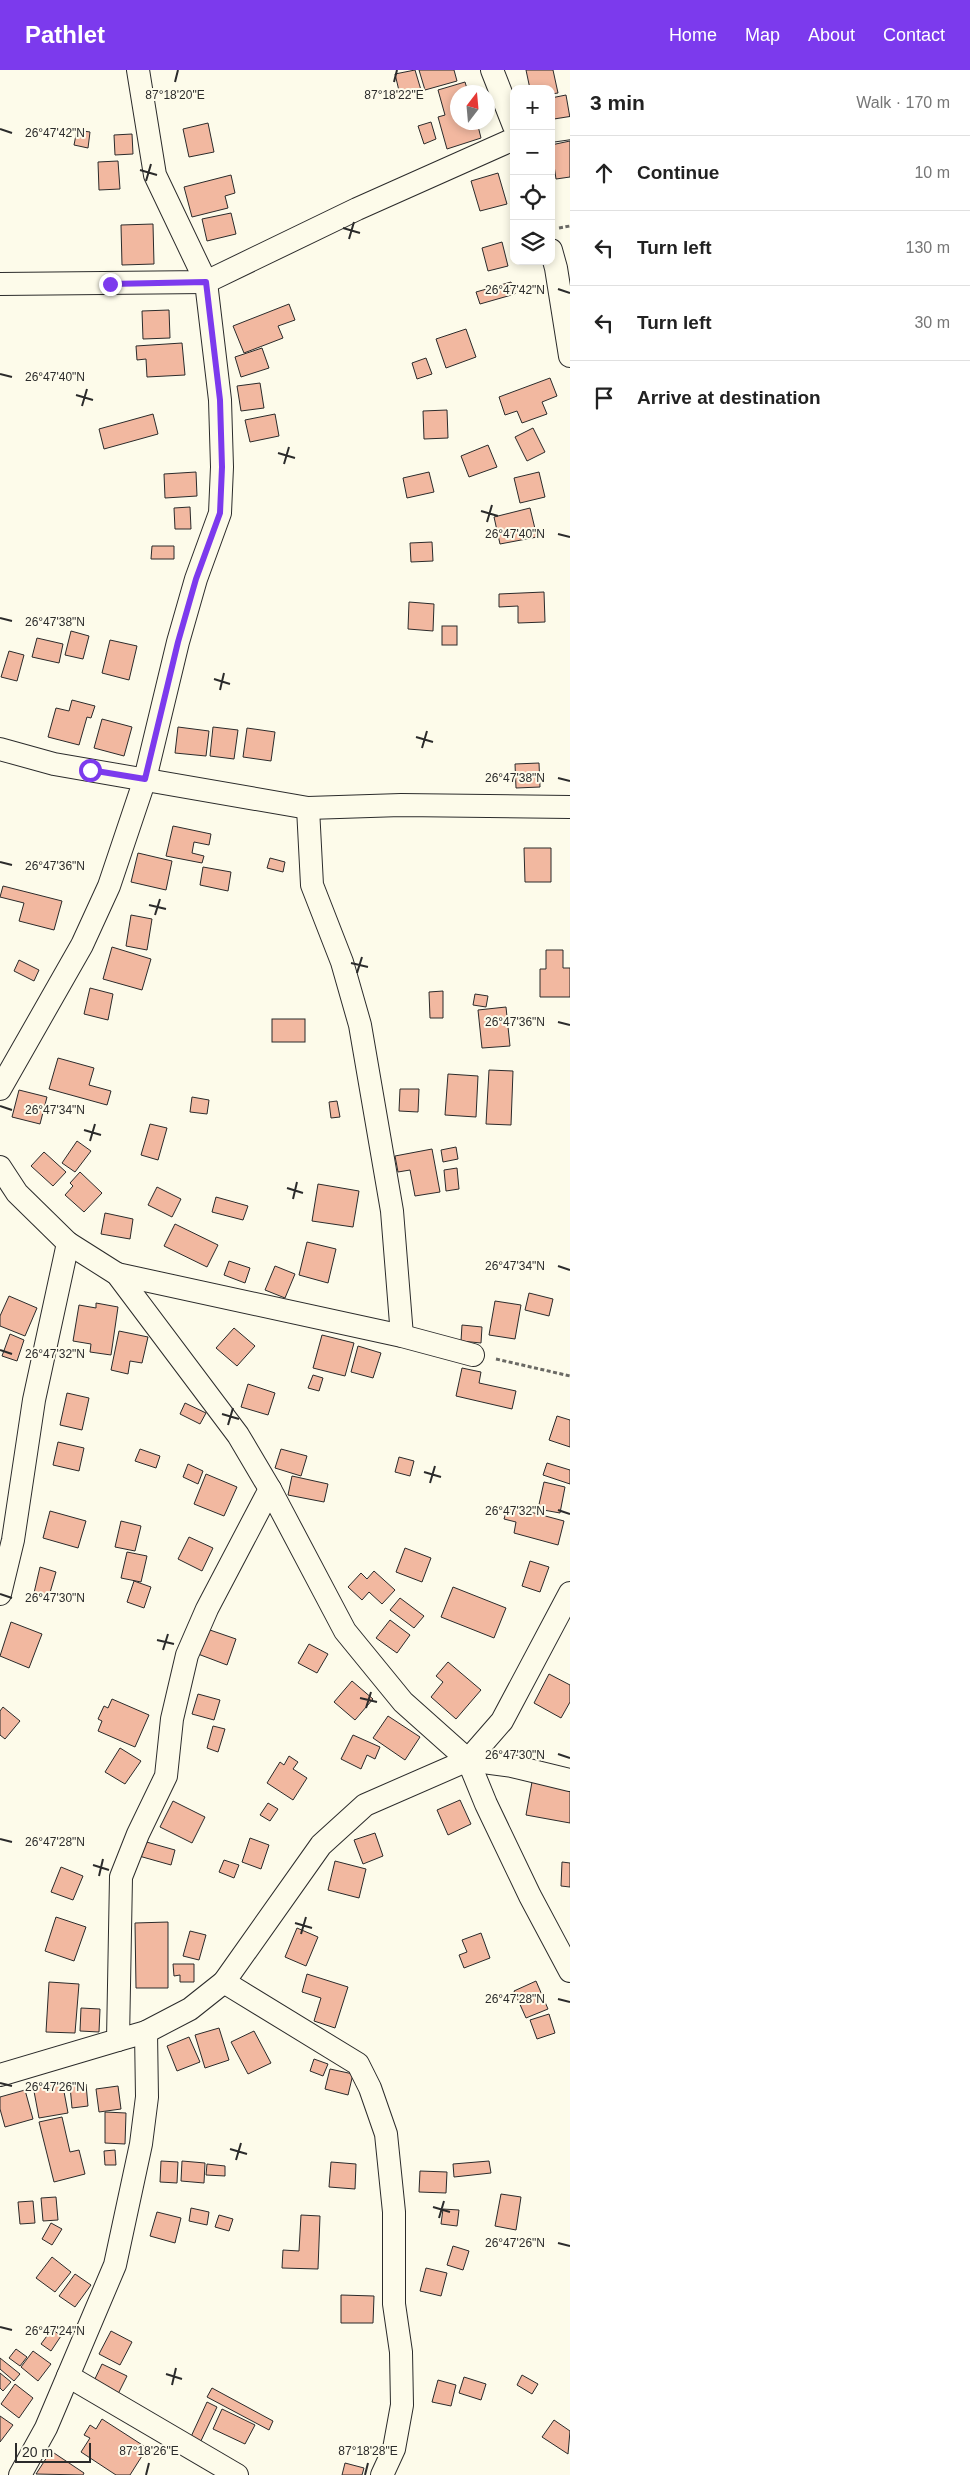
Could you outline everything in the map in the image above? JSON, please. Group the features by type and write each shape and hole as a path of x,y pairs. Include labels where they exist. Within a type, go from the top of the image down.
{"street":[{"path":"0,1089 82,945 110,886 145,779 178,642 196,579 220,513 222,467 220,400 206,282 155,175 138,70"},
{"path":"492,70 510,116"},
{"path":"555,130 570,128"},
{"path":"0,284 206,282 357,210 510,141"},
{"path":"555,264 570,356"},
{"path":"0,749 54,764 308,808 401,805 570,807"},
{"path":"308,808 312,885 342,962 360,1025 392,1211 402,1336"},
{"path":"0,1167 17,1193 68,1243 117,1274 402,1336 473,1355"},
{"path":"0,1594 13,1540 34,1400 68,1243"},
{"path":"117,1274 232,1427 270,1489 345,1631 403,1702 468,1760 486,1804 530,1896 570,1971"},
{"path":"118,2040 121,1877 166,1776 172,1719 187,1655 207,1609 270,1489"},
{"path":"0,2075 146,2032 190,2009 224,1982 294,1882 328,1838 365,1805 468,1760 502,1721 570,1593"},
{"path":"468,1760 512,1766 570,1780"},
{"path":"224,1982 358,2064 370,2088 386,2134 394,2212 394,2304 401,2352 402,2405 394,2449 382,2475"},
{"path":"20,2475 46,2428 117,2256 141,2144 147,2097 146,2032"},
{"path":"68,2376 237,2475"}],"path":[{"path":"473,1355 570,1376"}],"building":[{"path":"415,70 421,90 400,95 395,74"},
{"path":"419,70 454,70 457,81 425,90"},
{"path":"526,70 553,70 558,93 555,93 555,85 529,85"},
{"path":"465,82 466,85 455,85"},
{"path":"450,86 450,130 479,130 481,138 447,149 438,117 445,115 438,90"},
{"path":"566,95 570,118 555,122 555,97"},
{"path":"431,122 436,139 424,144 418,126"},
{"path":"208,123 214,152 189,157 183,129"},
{"path":"77,130 90,132 88,148 74,145"},
{"path":"132,134 133,154 115,155 114,135"},
{"path":"570,141 570,177 556,179 555,144"},
{"path":"118,161 120,189 99,190 98,162"},
{"path":"498,173 507,204 480,211 471,181"},
{"path":"231,175 235,193 225,196 228,208 192,217 184,187"},
{"path":"231,213 236,234 207,241 202,219"},
{"path":"153,224 154,264 122,265 121,225"},
{"path":"502,242 508,266 488,271 482,248"},
{"path":"511,282 515,294 480,304 476,292"},
{"path":"289,304 295,320 278,326 283,338 244,353 233,326"},
{"path":"169,310 170,338 143,339 142,311"},
{"path":"466,329 476,357 446,368 436,339"},
{"path":"182,343 185,375 147,377 146,359 137,360 136,346"},
{"path":"262,348 269,368 241,377 235,357"},
{"path":"426,358 432,374 417,379 412,363"},
{"path":"550,378 557,396 542,402 547,414 522,423 517,411 505,415 499,397"},
{"path":"260,383 264,408 241,411 237,386"},
{"path":"447,410 448,438 424,439 423,411"},
{"path":"153,414 158,434 104,449 99,429"},
{"path":"275,414 279,436 250,442 245,420"},
{"path":"533,428 545,452 527,461 515,437"},
{"path":"488,445 497,467 469,477 461,456"},
{"path":"196,472 197,496 165,498 164,474"},
{"path":"429,472 434,492 407,498 403,478"},
{"path":"539,472 545,497 520,503 514,478"},
{"path":"190,507 191,529 175,529 174,508"},
{"path":"530,508 537,537 500,544 494,517"},
{"path":"432,542 433,561 411,562 410,543"},
{"path":"152,546 174,546 174,559 151,559"},
{"path":"544,592 545,622 518,623 518,606 499,607 499,594"},
{"path":"409,602 434,604 433,631 408,629"},
{"path":"442,626 457,626 457,645 442,645"},
{"path":"71,631 89,636 83,659 65,655"},
{"path":"37,638 63,644 59,663 32,657"},
{"path":"110,640 137,646 129,680 102,673"},
{"path":"9,651 24,655 17,681 1,677"},
{"path":"72,700 95,706 91,718 87,717 79,745 48,737 56,708 69,711"},
{"path":"102,719 132,727 124,756 94,748"},
{"path":"178,727 209,731 206,756 175,753"},
{"path":"213,727 238,730 234,759 210,756"},
{"path":"247,728 275,732 271,761 243,757"},
{"path":"539,763 540,787 516,788 515,764"},
{"path":"173,826 211,834 209,845 194,842 192,853 204,856 202,863 166,856"},
{"path":"524,848 551,848 551,882 525,882"},
{"path":"138,853 172,861 166,890 131,882"},
{"path":"270,858 285,862 283,872 267,868"},
{"path":"203,867 231,872 228,891 200,885"},
{"path":"3,886 62,901 54,930 19,921 24,903 0,897"},
{"path":"131,915 152,919 147,950 126,946"},
{"path":"112,947 151,959 142,990 103,979"},
{"path":"546,950 563,950 563,968 570,968 570,997 540,997 540,969 546,969"},
{"path":"19,960 39,970 34,981 14,971"},
{"path":"90,988 113,994 108,1020 84,1014"},
{"path":"443,991 443,1018 430,1018 429,992"},
{"path":"475,994 488,996 486,1007 473,1005"},
{"path":"506,1007 510,1046 482,1048 478,1010"},
{"path":"272,1019 305,1019 305,1042 272,1042"},
{"path":"58,1058 94,1068 89,1085 111,1091 107,1105 49,1089"},
{"path":"489,1070 513,1071 511,1125 486,1124"},
{"path":"448,1074 478,1076 476,1117 445,1115"},
{"path":"400,1089 419,1089 418,1112 399,1111"},
{"path":"19,1090 47,1097 40,1124 12,1117"},
{"path":"192,1097 209,1100 207,1114 190,1112"},
{"path":"337,1101 340,1117 331,1118 329,1102"},
{"path":"150,1124 167,1128 158,1160 141,1155"},
{"path":"77,1141 91,1151 75,1172 62,1163"},
{"path":"456,1147 458,1159 443,1162 441,1150"},
{"path":"432,1149 440,1192 415,1196 410,1170 398,1172 395,1156"},
{"path":"44,1152 66,1172 53,1186 31,1166"},
{"path":"457,1168 459,1189 446,1191 444,1170"},
{"path":"80,1172 102,1193 84,1212 65,1195 73,1186 70,1183"},
{"path":"318,1184 359,1191 353,1227 312,1221"},
{"path":"157,1187 181,1199 172,1217 148,1205"},
{"path":"216,1197 248,1206 243,1220 212,1212"},
{"path":"105,1213 133,1219 130,1239 101,1234"},
{"path":"175,1224 218,1245 207,1267 164,1246"},
{"path":"307,1242 336,1249 328,1283 299,1275"},
{"path":"229,1261 250,1268 245,1283 224,1275"},
{"path":"275,1266 295,1274 285,1298 265,1290"},
{"path":"529,1293 553,1299 549,1316 525,1310"},
{"path":"9,1296 37,1308 25,1336 0,1326 0,1316"},
{"path":"495,1301 521,1305 515,1339 489,1335"},
{"path":"96,1303 118,1307 111,1355 90,1352 91,1344 73,1341 79,1305 96,1308"},
{"path":"462,1325 482,1327 481,1343 461,1341"},
{"path":"234,1328 255,1346 237,1366 216,1348"},
{"path":"119,1331 148,1337 142,1363 130,1361 128,1374 111,1370"},
{"path":"10,1334 24,1340 17,1361 2,1356"},
{"path":"322,1335 354,1343 345,1376 313,1368"},
{"path":"358,1346 381,1353 373,1378 351,1372"},
{"path":"462,1368 481,1372 479,1383 516,1391 512,1409 456,1396"},
{"path":"313,1375 323,1378 319,1391 308,1388"},
{"path":"248,1384 275,1393 268,1415 241,1407"},
{"path":"67,1393 89,1398 82,1430 60,1425"},
{"path":"185,1403 206,1413 200,1424 180,1414"},
{"path":"557,1416 570,1420 570,1447 549,1440"},
{"path":"58,1442 84,1448 79,1471 53,1465"},
{"path":"140,1449 160,1456 156,1468 135,1461"},
{"path":"281,1449 307,1456 301,1476 275,1468"},
{"path":"399,1457 414,1461 410,1476 395,1472"},
{"path":"547,1463 570,1470 570,1484 543,1475"},
{"path":"188,1464 203,1471 198,1484 183,1477"},
{"path":"206,1474 237,1487 224,1516 194,1504"},
{"path":"292,1476 328,1484 324,1502 288,1495"},
{"path":"544,1482 565,1487 560,1513 538,1509"},
{"path":"508,1506 564,1521 558,1545 514,1533 516,1522 504,1519"},
{"path":"50,1511 86,1521 78,1548 43,1538"},
{"path":"121,1521 141,1526 135,1551 115,1547"},
{"path":"189,1537 213,1548 202,1571 178,1559"},
{"path":"405,1548 431,1558 422,1582 396,1572"},
{"path":"127,1552 147,1556 141,1582 121,1578"},
{"path":"530,1561 549,1567 540,1592 522,1586"},
{"path":"40,1567 56,1572 49,1596 34,1593"},
{"path":"374,1571 395,1590 382,1604 369,1592 362,1600 348,1587 361,1573 367,1579"},
{"path":"134,1581 151,1587 144,1608 127,1602"},
{"path":"453,1587 506,1608 494,1638 441,1617"},
{"path":"400,1598 424,1616 414,1628 390,1610"},
{"path":"390,1620 410,1635 397,1653 376,1638"},
{"path":"11,1622 42,1634 29,1668 0,1656"},
{"path":"207,1629 236,1639 227,1665 198,1654"},
{"path":"309,1644 328,1654 317,1673 298,1663"},
{"path":"448,1662 481,1690 456,1719 431,1697 443,1682 436,1676"},
{"path":"549,1674 570,1685 570,1702 561,1718 534,1703"},
{"path":"352,1681 373,1699 355,1720 334,1702"},
{"path":"198,1694 220,1700 214,1720 192,1714"},
{"path":"112,1699 149,1715 135,1747 98,1731 102,1721 98,1719 104,1706 108,1708"},
{"path":"3,1707 20,1721 5,1739 0,1735 0,1711"},
{"path":"388,1716 420,1737 405,1760 373,1738"},
{"path":"213,1726 225,1729 218,1752 207,1748"},
{"path":"353,1735 380,1747 375,1759 367,1755 361,1769 341,1759"},
{"path":"120,1748 141,1761 125,1784 105,1772"},
{"path":"289,1756 298,1762 293,1769 307,1778 293,1800 267,1783 280,1762 284,1765"},
{"path":"532,1782 570,1789 570,1823 526,1815"},
{"path":"460,1800 471,1824 448,1835 437,1810"},
{"path":"173,1801 205,1817 192,1843 160,1827"},
{"path":"268,1803 278,1809 270,1821 260,1815"},
{"path":"375,1833 383,1856 363,1864 354,1840"},
{"path":"250,1838 269,1845 261,1869 242,1862"},
{"path":"143,1841 175,1850 171,1865 139,1856"},
{"path":"224,1860 239,1865 234,1878 219,1872"},
{"path":"335,1861 366,1869 359,1898 328,1890"},
{"path":"562,1862 570,1863 570,1887 561,1886"},
{"path":"61,1867 83,1876 73,1900 51,1892"},
{"path":"56,1917 86,1927 74,1961 45,1951"},
{"path":"168,1922 168,1988 136,1988 135,1923"},
{"path":"297,1928 318,1937 306,1966 285,1957"},
{"path":"190,1931 206,1935 199,1960 183,1956"},
{"path":"481,1933 490,1958 464,1968 459,1955 467,1952 462,1940"},
{"path":"173,1964 194,1964 194,1982 180,1982 180,1975 174,1976"},
{"path":"307,1974 348,1987 335,2028 314,2021 321,1998 302,1992"},
{"path":"536,1981 548,2009 526,2018 514,1991"},
{"path":"49,1982 79,1984 75,2033 46,2032"},
{"path":"81,2008 100,2009 99,2032 80,2031"},
{"path":"549,2014 555,2033 537,2039 530,2020"},
{"path":"219,2028 229,2060 205,2068 195,2035"},
{"path":"254,2031 271,2063 248,2074 231,2042"},
{"path":"189,2037 200,2062 177,2071 167,2046"},
{"path":"314,2059 328,2064 323,2076 310,2071"},
{"path":"330,2069 353,2074 348,2095 325,2089"},
{"path":"62,2081 68,2113 39,2118 33,2086"},
{"path":"86,2084 88,2106 72,2108 70,2086"},
{"path":"118,2086 121,2109 99,2112 96,2089"},
{"path":"25,2090 33,2119 5,2127 0,2109 0,2097"},
{"path":"105,2112 126,2113 125,2144 105,2143"},
{"path":"62,2117 70,2152 79,2150 85,2174 54,2182 39,2122"},
{"path":"115,2150 116,2165 105,2165 104,2151"},
{"path":"161,2161 178,2162 177,2183 160,2182"},
{"path":"182,2161 205,2163 204,2183 181,2181"},
{"path":"489,2161 491,2173 454,2177 453,2164"},
{"path":"331,2162 356,2164 355,2189 329,2187"},
{"path":"207,2164 225,2166 225,2176 206,2175"},
{"path":"420,2171 447,2172 446,2193 419,2192"},
{"path":"501,2194 521,2197 516,2230 495,2226"},
{"path":"56,2197 58,2220 43,2221 41,2198"},
{"path":"33,2201 35,2223 20,2224 18,2202"},
{"path":"191,2208 209,2212 207,2225 189,2221"},
{"path":"443,2209 459,2210 457,2226 441,2224"},
{"path":"157,2212 181,2218 175,2243 150,2236"},
{"path":"219,2215 233,2219 229,2231 215,2227"},
{"path":"301,2215 320,2216 318,2269 282,2268 283,2250 299,2251"},
{"path":"51,2223 62,2229 52,2245 42,2239"},
{"path":"453,2246 469,2251 463,2270 447,2265"},
{"path":"52,2257 71,2272 55,2292 36,2278"},
{"path":"426,2268 447,2273 441,2296 420,2291"},
{"path":"75,2274 91,2285 75,2307 59,2296"},
{"path":"341,2295 374,2296 373,2323 341,2323"},
{"path":"52,2329 61,2336 51,2351 41,2344"},
{"path":"111,2331 132,2342 120,2365 99,2354"},
{"path":"16,2349 27,2357 20,2366 9,2358"},
{"path":"33,2351 51,2364 38,2381 21,2367"},
{"path":"0,2358 20,2374 14,2381 0,2369"},
{"path":"102,2364 127,2376 117,2396 93,2383"},
{"path":"0,2373 11,2382 3,2391 0,2388"},
{"path":"522,2375 538,2384 532,2394 517,2385"},
{"path":"464,2377 486,2384 481,2400 459,2393"},
{"path":"438,2380 456,2385 451,2406 432,2402"},
{"path":"15,2384 33,2398 19,2418 1,2404"},
{"path":"212,2388 273,2421 269,2430 207,2397"},
{"path":"207,2402 217,2407 199,2445 189,2441"},
{"path":"222,2409 255,2425 245,2444 213,2429"},
{"path":"0,2416 13,2425 0,2442"},
{"path":"102,2419 147,2448 130,2475 116,2475 81,2452 90,2438 84,2435 90,2425 96,2429"},
{"path":"554,2420 570,2431 568,2454 542,2437"},
{"path":"51,2451 84,2473 83,2475 36,2474"},
{"path":"345,2463 364,2468 362,2475 342,2475"}],"route":[{"path":"90,770 145,779 178,642 196,579 220,513 222,467 220,400 206,282 110,284"}]}
